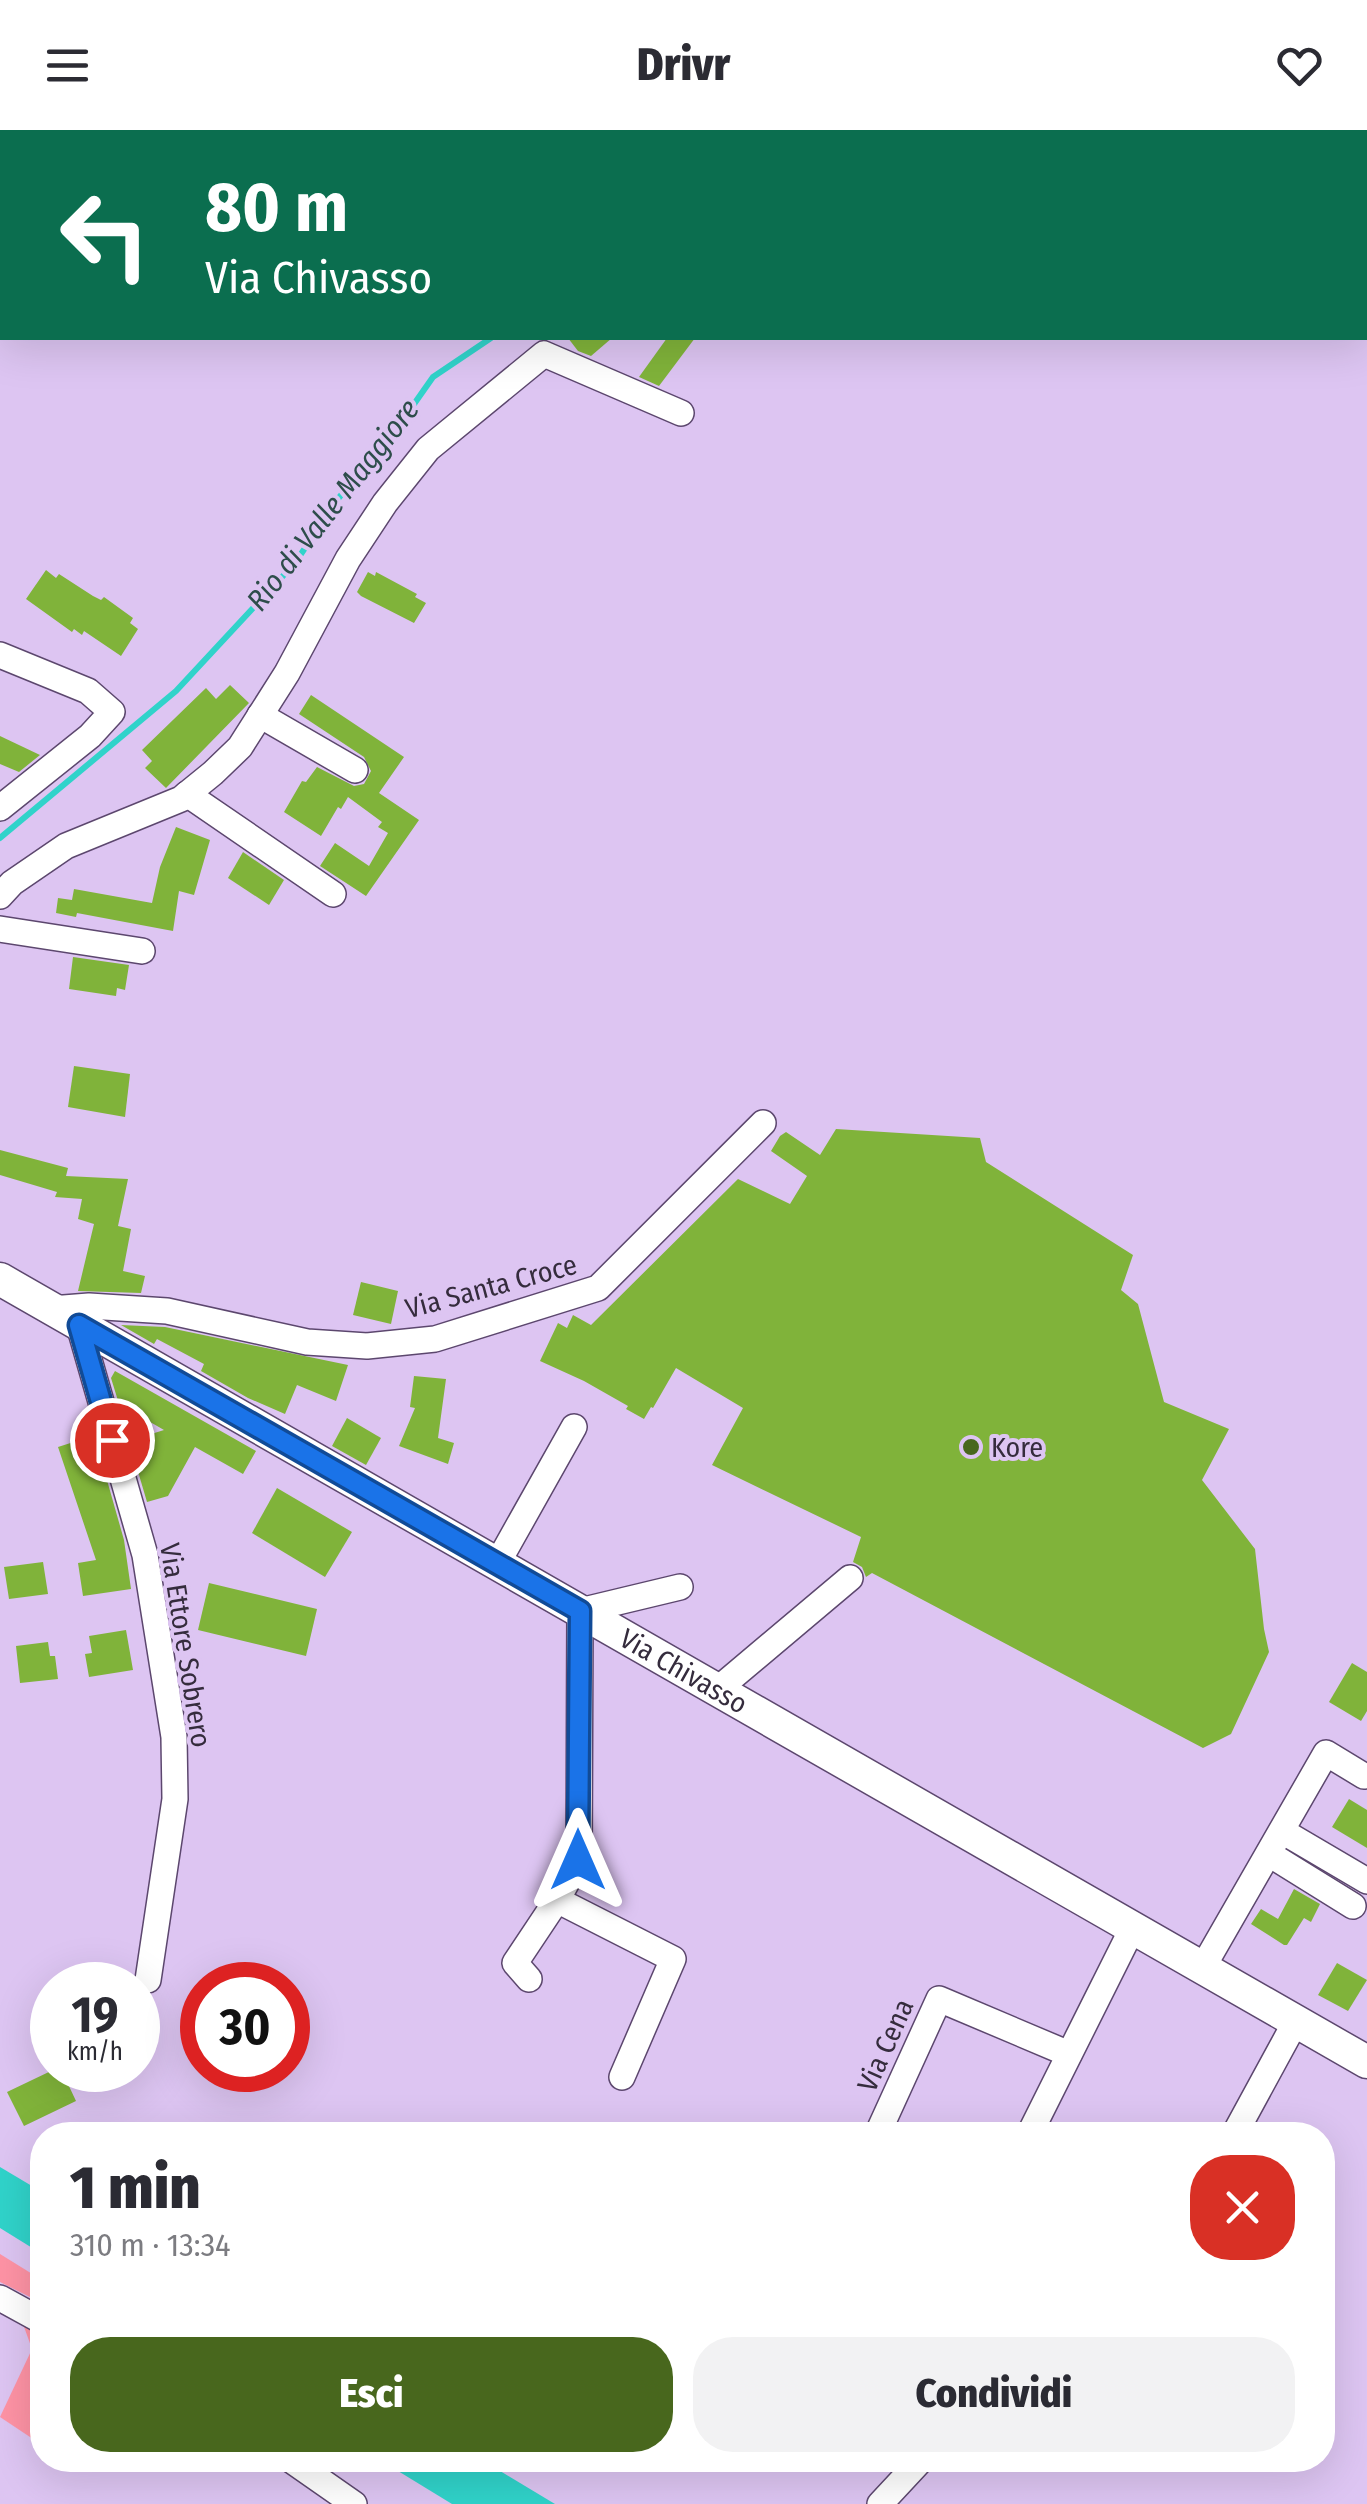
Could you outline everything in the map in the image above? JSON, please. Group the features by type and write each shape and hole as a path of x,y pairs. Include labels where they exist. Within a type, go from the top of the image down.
{"main road":[{"name":"Via Chivasso","path":"0,1279 1367,2062"}],"street":[{"path":"0,896 12,883 66,846 142,817 187,794 240,747 385,503 428,449 544,354 681,413"},
{"path":"0,655 88,692 112,712 90,736 3,800"},
{"path":"260,714 356,770"},
{"path":"187,794 333,894"},
{"path":"0,929 142,951"},
{"name":"Via Santa Croce","path":"65,1317 89,1306 166,1311 307,1342 366,1346 434,1339 598,1288 763,1123"},
{"name":"Via Ettore Sobrero","path":"65,1317 145,1555 174,1738 175,1799 151,1962"},
{"path":"498,1564 574,1427"},
{"path":"718,1690 850,1578"},
{"path":"529,1980 515,1963 578,1860 580,1611 680,1586"},
{"path":"1202,1968 1326,1754 1364,1776"},
{"path":"1282,1831 1367,1881"},
{"path":"1269,1854 1353,1906"},
{"path":"557,1900 673,1959 622,2077"},
{"path":"1035,2122 1133,1927"},
{"name":"Via Cena","path":"883,2122 939,1999 1069,2054"},
{"path":"1241,2122 1296,2021"},
{"path":"0,2298 30,2314"},
{"path":"308,2472 354,2504"},
{"path":"880,2504 910,2472"}],"shaded area":[{"path":"0,2167 30,2185 30,2247 0,2228"},
{"path":"0,2254 30,2273 30,2297 0,2282"},
{"path":"30,2353 30,2437 0,2417"},
{"path":"400,2472 502,2472 555,2504 452,2504"}],"building":[{"path":"570,340 610,340 591,356 578,351"},
{"path":"666,340 694,340 659,386 639,377"},
{"path":"46,570 101,600 104,597 133,618 130,623 138,629 121,656 84,631 82,635 74,629 72,632 26,599"},
{"path":"368,572 375,576 376,572 426,603 414,623 357,592"},
{"path":"230,685 249,703 166,788 145,768 152,761 142,750 206,688 216,699"},
{"path":"311,695 404,757 379,793 419,820 366,896 320,866 335,843 369,866 388,833 378,827 382,822 348,797 321,836 284,812 302,781 306,782 317,767 354,786 364,784 371,771 364,757 299,714"},
{"path":"0,736 40,755 19,772 0,764"},
{"path":"176,827 210,840 194,895 179,891 173,931 77,913 76,917 56,913 58,898 72,900 74,889 152,903 160,867"},
{"path":"243,852 284,880 269,905 228,878"},
{"path":"73,957 129,965 125,990 117,988 116,996 69,989"},
{"path":"74,1066 130,1074 125,1117 68,1107"},
{"name":"Kore","path":"836,1129 980,1138 986,1162 1133,1255 1121,1290 1138,1304 1164,1402 1229,1429 1202,1480 1255,1549 1269,1652 1231,1734 1203,1748 872,1573 866,1577 862,1567 853,1562 861,1537 712,1465 743,1408 676,1368 644,1419 584,1381 540,1361 558,1323 567,1328 573,1315 591,1325 738,1179 790,1204 807,1176 771,1151 780,1136 786,1132 820,1155"},
{"path":"0,1150 68,1168 66,1176 128,1179 118,1226 131,1229 123,1271 145,1276 141,1293 78,1291 94,1224 78,1219 82,1199 55,1197 57,1192 0,1175"},
{"path":"361,1282 398,1291 391,1324 353,1315"},
{"path":"121,1325 165,1327 348,1365 336,1401 297,1385 285,1414 201,1371 204,1364 157,1339 154,1344"},
{"path":"115,1371 256,1451 243,1474 195,1447 168,1496 147,1502 129,1441 164,1430 119,1404 111,1378"},
{"path":"414,1376 446,1379 438,1438 454,1443 448,1464 399,1446 415,1408 410,1407"},
{"path":"347,1418 381,1438 366,1465 332,1446"},
{"path":"83,1439 85,1445 95,1442 99,1452 124,1540 131,1589 83,1596 78,1563 96,1560 58,1447"},
{"path":"277,1488 352,1532 325,1577 252,1533"},
{"path":"43,1562 48,1594 9,1599 4,1567"},
{"path":"209,1583 317,1609 306,1656 198,1630"},
{"path":"126,1630 133,1670 89,1677 85,1654 92,1653 89,1636"},
{"path":"48,1642 50,1656 55,1656 58,1679 20,1683 16,1646"},
{"path":"1352,1663 1367,1672 1367,1711 1361,1721 1329,1702"},
{"path":"1349,1799 1367,1810 1367,1848 1332,1827"},
{"path":"1294,1889 1320,1904 1311,1922 1304,1918 1284,1945 1251,1924 1261,1909 1278,1919"},
{"path":"1337,1963 1367,1980 1348,2011 1318,1995"},
{"path":"30,2081 30,2092 72,2092 76,2101 24,2126 7,2092"}],"waterway":[{"name":"Rio di Valle Maggiore","path":"0,838 176,691 295,563 337,500 433,377 488,340"}],"place":[{"name":"Kore","path":"971,1447"}],"route":[{"path":"112,1440 79,1325 580,1611 578,1860"}]}
